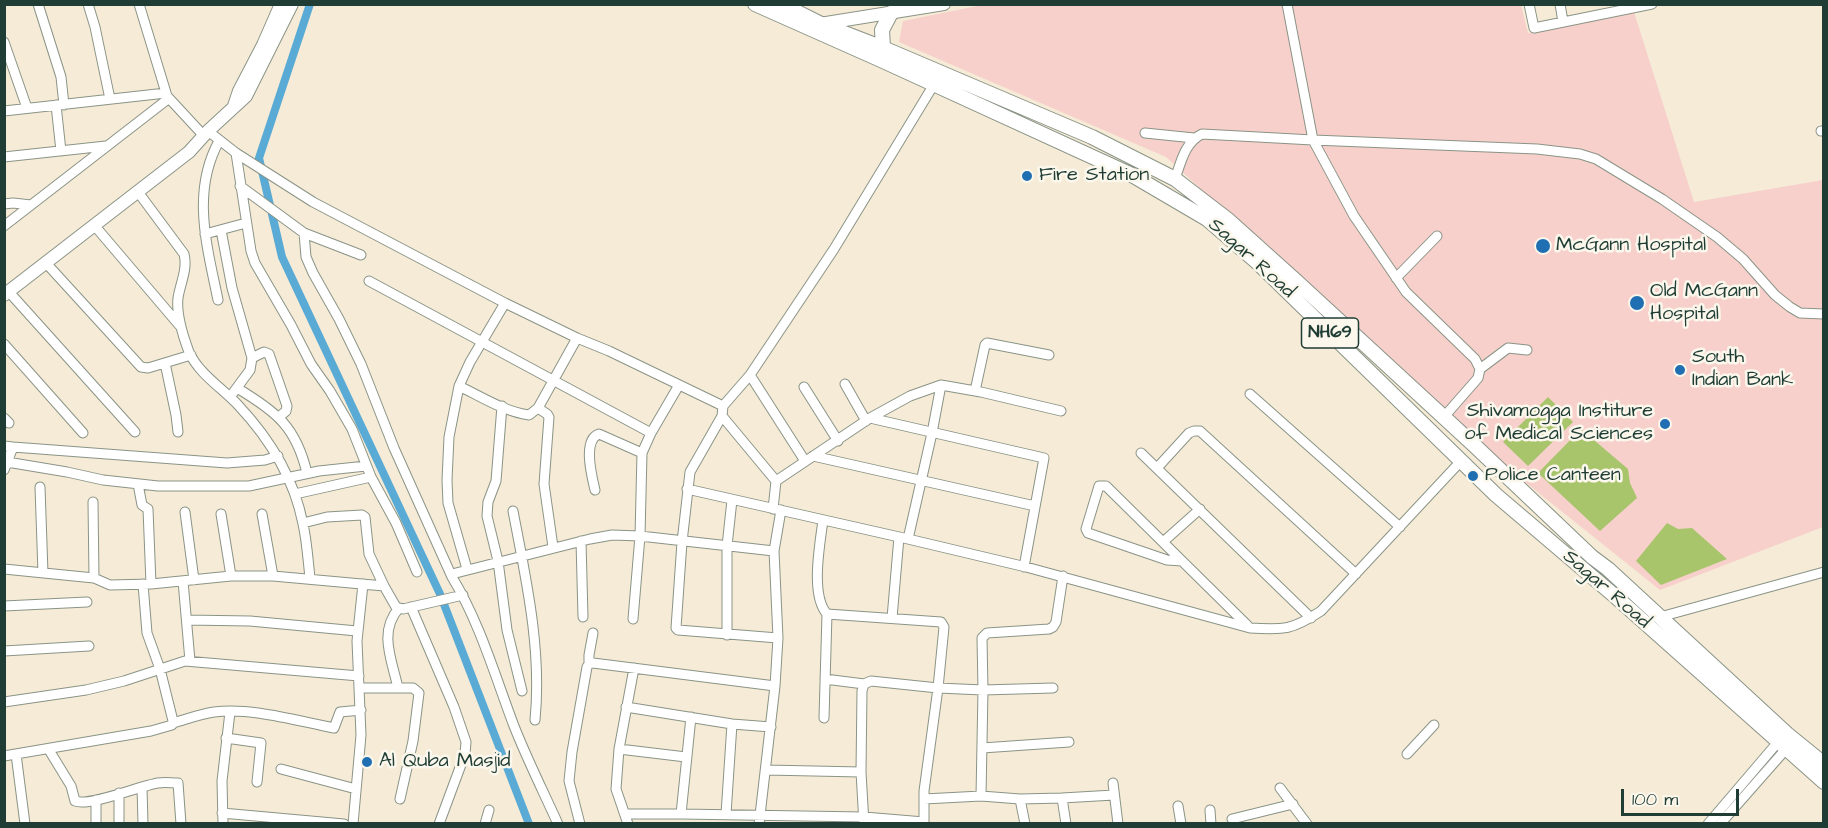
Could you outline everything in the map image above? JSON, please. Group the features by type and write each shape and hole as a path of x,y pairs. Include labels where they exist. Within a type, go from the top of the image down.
{"highway":[{"name":"Sagar Road","path":"755,4 807,27 1092,137 1175,179 1227,219 1592,557 1608,569 1787,734 1824,764"},
{"name":"Sagar Road","path":"781,4 821,24 883,48 937,78 1132,175 1207,219 1258,263 1496,495 1616,597 1824,782"},
{"path":"883,48 882,30 899,9"}],"main road":[{"path":"234,107 239,91 281,4"},
{"path":"7,293 189,152 246,96 292,4"},
{"path":"807,27 899,9 944,4"}],"street":[{"path":"38,4 61,77 61,151"},
{"path":"88,4 110,99"},
{"path":"139,4 167,96 206,133 313,202 505,303 679,384 723,411 776,481 774,551 778,638 760,820"},
{"path":"1287,4 1313,140 1354,216 1406,292 1475,359 1480,369 1478,378 1443,418"},
{"path":"1529,4 1534,28 1652,4"},
{"path":"1560,4 1563,22"},
{"path":"4,42 27,108"},
{"path":"778,638 727,635 676,628 690,472 723,411 750,375 834,249 937,78"},
{"path":"4,111 110,99 167,96"},
{"path":"4,226 108,146 167,96"},
{"path":"1145,133 1194,138 1202,135 1537,149 1580,154 1596,159 1662,199 1717,237 1743,260 1775,296 1790,308 1800,313 1824,314"},
{"path":"1175,179 1187,147 1194,138"},
{"path":"218,300 205,234 203,210 207,172 219,141"},
{"path":"4,158 108,146"},
{"path":"236,153 246,223 255,263 310,364 330,391 352,429 366,466 396,523 417,572"},
{"path":"240,186 304,233 361,255"},
{"path":"138,192 184,254 186,265 178,299 181,328 191,355 198,366 230,397 272,445 288,478 303,523 310,578"},
{"path":"4,204 31,205"},
{"path":"205,234 246,223"},
{"path":"94,225 181,328"},
{"path":"221,230 232,288 252,358 250,370 230,397"},
{"path":"304,233 306,257 361,364 394,448 495,672 515,729 558,824"},
{"path":"1396,278 1437,236"},
{"path":"46,263 141,367 148,368 191,355"},
{"path":"369,281 651,433"},
{"path":"7,293 135,432"},
{"path":"467,569 448,503 449,437 459,386 505,303"},
{"path":"459,386 502,406 530,415 538,408 577,338"},
{"path":"975,391 987,343 1049,355"},
{"path":"4,344 83,433"},
{"path":"1480,369 1508,348 1527,350"},
{"path":"252,358 264,352 268,354 287,406 286,411 279,417"},
{"path":"165,363 178,432"},
{"path":"750,375 809,459 922,480 1035,506"},
{"path":"633,619 640,536 642,453 679,384"},
{"path":"845,384 868,420 1044,458 1024,567"},
{"path":"892,618 903,538 922,480 941,385"},
{"path":"776,481 868,420 910,396 941,385 1061,411"},
{"path":"804,387 838,441"},
{"path":"237,388 267,406 293,433 303,454 307,473"},
{"path":"1250,394 1400,527"},
{"path":"502,406 496,481 487,509 498,561 507,630 522,691"},
{"path":"538,408 549,417 544,484 554,548"},
{"path":"1157,468 1189,433 1200,431 1356,574"},
{"path":"595,490 589,456 594,435 599,434 642,453"},
{"path":"278,456 265,460 227,463 9,447 6,466 158,486 249,486 307,473 366,466"},
{"path":"1141,453 1311,618"},
{"path":"687,489 1063,576 1250,628 1281,630 1303,624 1321,611 1461,461"},
{"path":"295,494 371,477"},
{"path":"138,484 142,505 148,509 147,633 160,669 173,723"},
{"path":"1182,561 1167,560 1088,533 1086,529 1100,486 1106,486 1250,628"},
{"path":"40,487 43,573"},
{"path":"727,635 727,546 732,500"},
{"path":"93,502 94,578"},
{"path":"1163,542 1200,509"},
{"path":"513,511 528,583 536,686 535,720"},
{"path":"185,512 194,580"},
{"path":"221,514 231,576"},
{"path":"262,514 273,576"},
{"path":"303,523 327,517 363,515 366,518 369,554 396,607 411,607 459,596"},
{"path":"822,520 818,588 820,603 827,614 824,718"},
{"path":"452,574 612,535 774,551"},
{"path":"581,541 583,617"},
{"path":"4,568 94,578 110,585 231,576 273,576 384,586"},
{"path":"1660,617 1824,572"},
{"path":"981,796 982,639 987,633 1053,627 1056,622 1063,576"},
{"path":"183,581 190,661"},
{"path":"353,824 361,735 357,631 363,584"},
{"path":"4,606 87,602"},
{"path":"411,607 454,707 466,742 465,754 439,824"},
{"path":"398,688 388,648 387,633 391,617 399,608"},
{"path":"634,668 619,749 616,789 627,819 681,814 726,814 760,820 864,820 924,823 924,799 938,688 943,624 941,622 827,614"},
{"path":"187,620 250,621 357,631"},
{"path":"580,824 569,781 593,633"},
{"path":"4,651 89,646"},
{"path":"4,702 86,690 190,661 359,676"},
{"path":"589,664 775,686"},
{"path":"825,679 864,684 871,681 983,690 1053,688"},
{"path":"864,684 861,772 864,820"},
{"path":"360,688 413,688 419,693 413,741 400,799"},
{"path":"626,707 732,724 771,727"},
{"path":"4,756 151,731 215,712 262,714 334,728 340,712 361,710"},
{"path":"223,824 222,781 230,712"},
{"path":"681,814 691,717"},
{"path":"726,814 732,724"},
{"path":"1407,754 1434,725"},
{"path":"226,738 260,741 257,782"},
{"path":"982,748 1069,742"},
{"path":"1708,824 1782,746"},
{"path":"1720,824 1782,746"},
{"path":"619,749 686,757"},
{"path":"49,750 71,786 75,801 82,803 159,783 178,783 181,824"},
{"path":"16,754 25,824"},
{"path":"281,769 356,789"},
{"path":"766,770 861,772"},
{"path":"1113,783 1118,824"},
{"path":"142,787 142,824"},
{"path":"1280,788 1306,824"},
{"path":"118,824 119,793"},
{"path":"924,799 981,796 1020,799 1114,795"},
{"path":"1062,798 1066,824"},
{"path":"1020,799 1025,824"},
{"path":"96,800 96,824"},
{"path":"1232,819 1293,804"},
{"path":"1178,806 1181,824"},
{"path":"485,824 489,810"},
{"path":"1210,810 1211,824"},
{"path":"222,813 274,820 344,824"}],"shaded area":[{"name":"McGann Hospital","path":"982,5 1521,5 1528,33 1634,12 1694,202 1823,180 1823,527 1660,590 1480,446 1166,157 899,42 903,21"}],"green space":[{"path":"1548,397 1573,422 1528,466 1503,442"},
{"path":"1581,429 1628,469 1630,483 1637,498 1600,531 1538,473"},
{"path":"1667,523 1678,529 1692,528 1727,559 1661,585 1636,561"}],"waterway":[{"path":"310,4 259,158 282,257 440,594 529,824"}],"place":[{"name":"Fire Station","path":"1027,176"},
{"name":"McGann Hospital","path":"1543,246"},
{"name":"Old McGann Hospital","path":"1637,303"},
{"name":"South Indian Bank","path":"1680,370"},
{"name":"Shivamogga Institure of Medical Sciences","path":"1665,424"},
{"name":"Police Canteen","path":"1473,476"},
{"name":"Al Quba Masjid","path":"367,762"}]}
